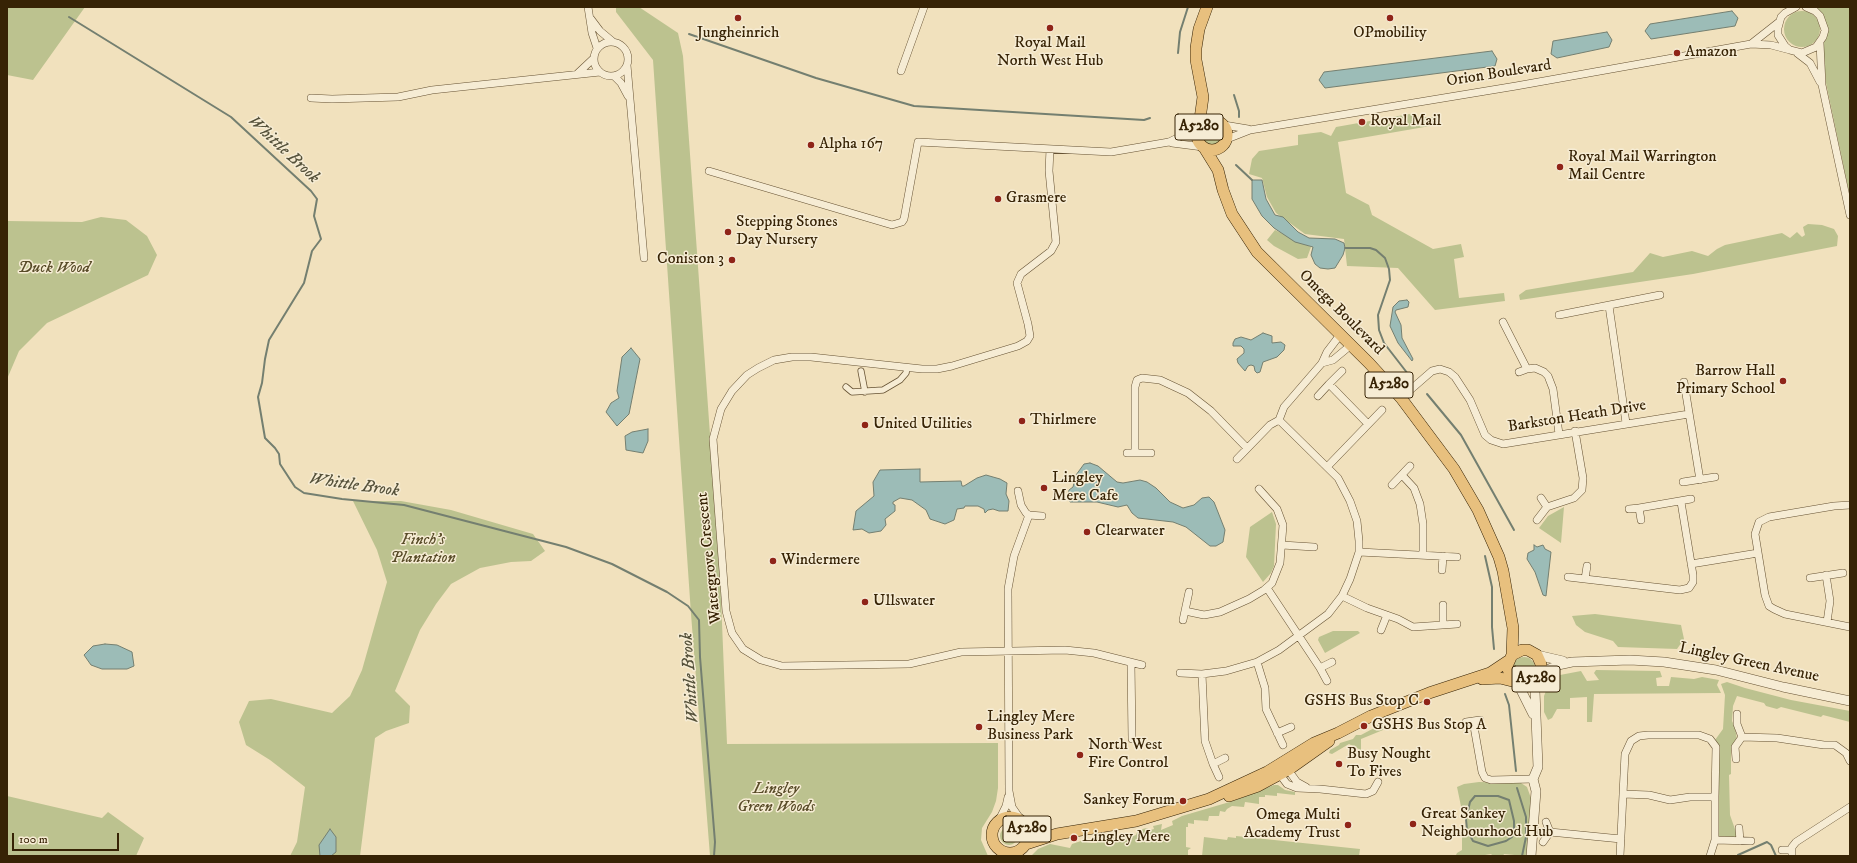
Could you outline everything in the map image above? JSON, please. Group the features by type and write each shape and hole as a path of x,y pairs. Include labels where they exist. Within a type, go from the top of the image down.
{"main road":[{"name":"A5280","path":"1203,97 1227,134 1224,142 1214,150 1204,148 1197,139 1203,97 1196,48 1199,29 1207,7"},
{"name":"A5280","path":"1198,127 1208,120 1221,123"},
{"name":"Omega Boulevard","path":"1218,170 1224,142"},
{"name":"Omega Boulevard","path":"1204,148 1218,170 1223,190 1232,214 1246,238 1272,268 1351,345 1401,398 1454,469 1478,510 1501,564 1508,591 1513,628 1510,658"},
{"name":"Omega Boulevard","path":"1513,628 1532,653"},
{"name":"A5280","path":"1057,834 1041,832 1010,816 999,820 992,829 995,846 1001,853 1008,853 1020,850 1057,834 1136,821 1209,799 1281,769 1290,757 1307,746 1400,704 1471,680 1498,669 1517,652 1532,653 1541,664 1539,675 1528,683 1500,678 1471,680"},
{"name":"A5280","path":"1510,658 1507,666 1510,675 1517,682"},
{"name":"A5280","path":"1020,850 1028,838 1023,823"}],"street":[{"path":"575,76 594,58 597,48 592,33 588,7"},
{"path":"901,71 924,7"},
{"path":"1785,7 1778,28 1781,41 1793,51 1812,50 1820,43"},
{"name":"Orion Boulevard","path":"1751,44 1780,20 1785,12 1796,7"},
{"name":"Orion Boulevard","path":"1808,7 1820,16 1823,23 1824,30 1820,43 1822,85 1850,215"},
{"path":"590,19 600,31 612,41 622,45 625,49 628,60 627,65 644,258"},
{"path":"597,48 606,42 612,41"},
{"name":"Orion Boulevard","path":"1224,142 1250,130 1516,86 1751,44 1771,45 1793,51 1810,63 1822,85"},
{"path":"594,58 596,68 608,76 619,74 627,65"},
{"path":"311,98 332,99 398,97 432,90 575,76 600,72"},
{"path":"614,76 621,83 630,100"},
{"name":"Orion Boulevard","path":"1221,123 1250,130"},
{"path":"709,171 892,225 902,222 904,219 918,142 1111,152 1169,142 1198,127"},
{"path":"1169,142 1204,148"},
{"name":"Watergrove Crescent","path":"1050,149 1049,171 1056,242 1051,251 1021,274 1017,280 1017,287 1030,334 1029,339 1024,344 945,367 922,369 802,356 774,360 747,375 732,390 725,400 717,420 713,449 725,603 732,633 744,649 754,657 766,663 782,666 909,664 961,652 1008,651 1079,651 1142,665"},
{"path":"1559,314 1660,295"},
{"path":"1608,306 1626,423"},
{"path":"1503,322 1527,369"},
{"path":"1237,458 1270,425 1279,420 1284,407 1322,363 1327,352 1340,335"},
{"path":"1322,363 1333,360 1351,345"},
{"path":"846,387 852,392 878,392 888,388 904,376 907,368"},
{"name":"Barkston Heath Drive","path":"1401,398 1429,373 1442,369 1449,372 1455,377 1474,409 1483,431 1491,440 1507,444 1574,431 1689,414"},
{"path":"1519,372 1527,369 1540,370 1550,381 1559,434"},
{"path":"861,371 865,392"},
{"path":"1318,396 1342,371"},
{"path":"1135,453 1135,387 1137,380 1142,378 1160,380 1188,394 1211,411 1247,448"},
{"path":"1684,382 1700,480"},
{"path":"1329,384 1368,424"},
{"path":"1327,467 1382,410"},
{"path":"1180,673 1202,674 1226,671 1257,662 1300,636 1328,614 1342,596 1350,580 1359,552 1357,526 1352,506 1341,484 1327,467 1279,420"},
{"path":"1537,520 1547,507 1574,498 1582,490 1583,478 1574,431"},
{"path":"1127,453 1151,453"},
{"path":"1392,486 1410,466"},
{"path":"1402,475 1414,488 1420,504 1423,524 1422,555"},
{"path":"1683,482 1715,477"},
{"path":"1185,611 1200,614 1214,614 1236,606 1267,588 1272,583 1277,574 1280,563 1283,525 1281,516 1274,503 1259,489"},
{"path":"1018,491 1020,505 1029,515 1042,516"},
{"path":"1541,498 1547,507"},
{"path":"1629,509 1681,502 1691,499"},
{"path":"1568,577 1680,590 1689,588 1693,582 1681,502"},
{"path":"1850,505 1834,506 1765,518 1759,522 1755,529 1765,595 1769,606 1785,614 1850,627"},
{"path":"1639,508 1641,520"},
{"path":"1023,823 1012,807 1009,791 1008,589 1014,556 1029,515"},
{"path":"1282,545 1314,548"},
{"path":"1359,552 1457,557"},
{"path":"1691,564 1758,553"},
{"path":"1442,570 1443,556"},
{"path":"1585,579 1587,566"},
{"path":"1810,578 1842,573"},
{"path":"1826,575 1830,601 1827,622"},
{"path":"1267,588 1300,636 1327,681"},
{"path":"1182,620 1190,592"},
{"path":"1342,596 1367,608 1398,619 1413,627 1457,624"},
{"path":"1443,605 1443,624"},
{"path":"1381,630 1386,615"},
{"name":"Lingley Green Avenue","path":"1532,653 1556,661 1569,662 1630,660 1681,664 1716,670 1850,701"},
{"path":"1257,662 1264,688 1266,709 1283,745"},
{"path":"1320,668 1332,662"},
{"name":"Lingley Green Avenue","path":"1539,675 1549,668 1569,662"},
{"path":"1131,663 1132,739"},
{"path":"1202,674 1205,741 1219,777"},
{"path":"1531,856 1536,791 1533,779 1538,767 1535,691 1539,675"},
{"path":"1517,682 1528,701 1536,721"},
{"path":"1737,714 1737,724 1742,737"},
{"path":"1473,721 1482,774 1485,778 1491,780 1533,779"},
{"path":"1277,733 1291,726"},
{"path":"1620,856 1625,754 1631,741 1639,736 1648,735 1700,735 1708,738 1716,747 1715,840 1710,856"},
{"path":"1736,759 1735,747 1742,737"},
{"path":"1742,737 1777,738 1824,745 1835,745 1846,753 1850,761"},
{"path":"1213,764 1225,758"},
{"path":"1281,769 1297,782 1308,788 1366,794 1373,791 1378,782"},
{"path":"999,820 1006,806 1009,791"},
{"path":"1623,794 1649,795 1670,800 1690,797 1715,797"},
{"path":"1782,850 1792,853 1796,842 1850,807"},
{"path":"1546,822 1550,832"},
{"path":"1739,828 1740,841"},
{"path":"1550,832 1621,839"},
{"path":"1543,842 1550,832"},
{"path":"1715,840 1751,841"}],"green space":[{"path":"7,7 85,7 33,80 7,75"},
{"name":"Lingley Green Woods","path":"616,7 639,7 678,33 683,56 720,575 727,744 998,743 998,788 996,801 992,812 982,828 981,840 988,856 710,856 691,614 653,60 616,12"},
{"path":"1815,7 1850,7 1850,197 1826,83 1823,44 1824,29"},
{"path":"1806,11 1815,16 1819,22 1819,36 1815,42 1806,47 1798,47 1789,42 1785,36 1784,25 1789,16 1795,12"},
{"path":"1415,113 1418,117 1437,117 1436,125 1338,142 1346,193 1369,205 1372,215 1433,249 1461,244 1464,257 1454,259 1459,298 1504,293 1505,301 1435,310 1398,268 1347,266 1344,239 1305,234 1276,213 1267,197 1262,178 1249,174 1252,159 1259,151 1298,145 1298,135 1321,132 1331,136 1336,127"},
{"path":"1211,125 1218,128 1221,135 1218,142 1211,145 1204,142 1201,135 1204,128"},
{"name":"Duck Wood","path":"101,217 126,220 147,236 157,255 148,275 47,323 19,351 7,379 7,221 82,222"},
{"path":"1808,224 1822,225 1834,229 1838,236 1837,246 1693,274 1520,300 1519,295 1526,290 1633,272 1650,253 1663,257 1692,251 1708,256 1725,245 1782,233 1790,238 1797,232 1802,237 1805,235 1803,227"},
{"path":"1275,230 1311,247 1307,258 1298,259 1274,246 1267,240"},
{"name":"Finch's Plantation","path":"353,501 401,501 451,510 533,534 545,551 531,561 511,562 480,568 451,584 436,604 420,630 395,691 410,706 409,723 386,731 375,738 360,856 290,856 297,842 305,787 270,760 246,745 239,722 249,701 271,699 332,713 350,696 362,670 387,582 377,550"},
{"path":"1564,507 1561,543 1539,528 1548,516"},
{"path":"1272,512 1276,524 1274,566 1271,573 1263,582 1246,557 1250,527"},
{"path":"1595,614 1681,625 1684,639 1677,649 1618,647 1613,641 1585,632 1576,625 1572,616"},
{"path":"1333,631 1358,631 1360,633 1325,653 1318,640 1319,637"},
{"path":"1524,657 1528,658 1534,664 1534,672 1528,678 1524,679 1520,678 1514,672 1513,668 1514,664 1520,658"},
{"path":"1596,670 1660,671 1662,677 1656,678 1657,686 1669,686 1671,677 1694,679 1702,677 1719,680 1717,685 1721,693 1594,694 1592,722 1587,722 1587,697 1570,698 1570,709 1557,709 1552,718 1548,720 1544,712 1544,696 1550,681 1560,675 1581,671 1587,681 1599,680 1594,673"},
{"path":"1727,682 1791,700 1850,711 1850,722 1823,715 1821,717 1781,707 1777,709 1766,706 1764,703 1737,696 1733,706 1732,721 1735,727 1737,740 1731,749 1731,774 1729,775 1730,815 1736,836 1730,839 1720,838 1718,834 1719,747 1715,740 1723,729 1725,695 1721,684"},
{"path":"1379,723 1386,725 1383,730 1361,739 1361,750 1349,744 1332,754 1329,753 1330,750 1340,743 1353,739 1356,735 1361,735 1376,727"},
{"path":"1479,782 1521,783 1527,787 1532,801 1527,853 1525,856 1504,854 1503,856 1493,856 1491,854 1479,856 1456,855 1462,850 1462,828 1467,829 1466,819 1461,819 1462,811 1457,787 1464,784"},
{"path":"1274,785 1278,785 1285,790 1295,792 1295,795 1277,793 1277,796 1265,795 1265,797 1259,797 1259,804 1245,802 1244,807 1232,806 1225,812 1220,811 1219,816 1209,816 1208,821 1194,820 1194,824 1188,823 1188,827 1186,827 1186,847 1191,848 1188,850 1188,856 1031,856 1038,849 1050,844 1070,848 1072,844 1081,841 1097,843 1098,838 1133,836 1136,835 1138,830 1147,828 1150,830 1154,829 1153,826 1162,824 1161,830 1173,825 1172,821 1182,816 1233,801"},
{"path":"7,796 102,818 108,812 144,838 136,856 7,856"},
{"path":"1005,827 1013,827 1018,832 1016,843 1013,845 1005,845 1000,840 1000,832"},
{"path":"1236,836 1360,849 1359,856 1202,856 1204,837 1227,840 1228,837 1236,838"}],"water":[{"path":"1732,11 1738,18 1735,26 1651,39 1645,31 1650,24"},
{"path":"1607,32 1612,40 1609,47 1557,58 1551,54 1553,41"},
{"path":"1492,51 1497,59 1495,66 1325,88 1319,80 1324,72"},
{"path":"1252,180 1262,180 1266,199 1275,215 1283,217 1298,232 1309,238 1335,239 1344,243 1345,248 1343,255 1335,268 1320,268 1315,264 1311,255 1313,247 1295,242 1274,228 1262,216 1252,199"},
{"path":"1407,300 1409,302 1408,307 1396,310 1395,312 1401,325 1402,338 1413,359 1412,361 1398,343 1390,326 1393,307 1399,301"},
{"path":"1263,333 1272,336 1272,343 1281,342 1285,345 1284,350 1277,357 1263,362 1260,372 1257,373 1254,366 1251,365 1248,366 1245,371 1238,363 1237,359 1244,353 1244,349 1241,346 1233,346 1233,343 1235,339 1241,337 1251,340"},
{"path":"631,348 640,359 629,414 617,426 606,412 611,403 619,398 617,391 622,357"},
{"path":"648,429 648,441 643,453 626,450 625,436 632,432"},
{"path":"1090,463 1098,466 1117,482 1123,483 1140,480 1147,482 1156,488 1170,502 1183,508 1194,505 1202,498 1209,497 1214,502 1225,530 1223,542 1216,546 1210,546 1186,527 1173,522 1138,518 1132,513 1127,505 1118,507 1097,502 1070,502 1068,496 1069,490 1073,487 1076,475 1084,464"},
{"path":"920,469 920,482 961,481 962,486 964,486 977,478 986,475 1000,479 1007,483 1006,494 1009,501 1008,511 993,509 988,510 985,513 984,509 978,506 965,506 964,508 957,509 954,520 945,524 930,519 926,510 912,500 900,498 893,502 895,505 895,511 885,519 886,525 881,531 869,533 862,529 853,530 856,511 874,496 873,482 880,470"},
{"path":"1534,545 1537,547 1543,545 1545,549 1551,552 1546,596 1543,595 1535,572 1527,559 1528,553 1534,550"},
{"path":"105,644 117,645 132,652 134,666 127,669 102,669 91,665 84,655 93,646"},
{"path":"330,829 336,837 336,852 331,856 320,856 319,845"}],"waterway":[{"path":"1178,53 1180,32 1188,7"},
{"name":"Whittle Brook","path":"69,17 231,117 311,191 317,199 314,216 321,239 312,251 304,283 269,340 262,383 258,397 265,438 279,454 280,464 295,487 304,493 342,499 404,505 566,547 612,564 667,592 688,606 699,620 700,657 715,842 714,856"},
{"path":"689,34 816,78 914,106 1144,120 1150,118"},
{"path":"1234,95 1239,111 1239,117"},
{"path":"1236,165 1252,180"},
{"path":"1345,248 1370,248 1376,250 1385,258 1389,269 1390,280 1378,315 1379,330 1384,343 1408,374"},
{"path":"1427,394 1461,435 1514,530"},
{"path":"1485,556 1492,587 1492,627 1494,649"},
{"path":"1505,694 1509,705 1516,771"},
{"path":"1517,788 1526,817 1526,837 1522,856"},
{"path":"1475,796 1498,796 1509,800 1514,821 1514,831 1512,837 1506,841 1488,846 1473,841 1467,830 1466,819 1470,802 1475,796"},
{"path":"1738,855 1767,842 1771,845 1776,856"}],"place":[{"name":"Jungheinrich","path":"738,18"},
{"name":"OPmobility","path":"1390,18"},
{"name":"Royal Mail North West Hub","path":"1050,28"},
{"name":"Amazon","path":"1677,53"},
{"name":"Royal Mail","path":"1362,122"},
{"name":"Alpha 167","path":"811,145"},
{"name":"Royal Mail Warrington Mail Centre","path":"1560,167"},
{"name":"Grasmere","path":"998,199"},
{"name":"Stepping Stones Day Nursery","path":"728,232"},
{"name":"Coniston 3","path":"732,260"},
{"name":"Barrow Hall Primary School","path":"1783,381"},
{"name":"Thirlmere","path":"1022,421"},
{"name":"United Utilities","path":"865,425"},
{"name":"Lingley Mere Cafe","path":"1044,488"},
{"name":"Clearwater","path":"1087,532"},
{"name":"Windermere","path":"773,561"},
{"name":"Ullswater","path":"865,602"},
{"name":"GSHS Bus Stop C","path":"1427,702"},
{"name":"GSHS Bus Stop A","path":"1364,726"},
{"name":"Lingley Mere Business Park","path":"979,727"},
{"name":"North West Fire Control","path":"1080,755"},
{"name":"Busy Nought To Fives","path":"1339,764"},
{"name":"Sankey Forum","path":"1183,801"},
{"name":"Great Sankey Neighbourhood Hub","path":"1413,824"},
{"name":"Omega Multi Academy Trust","path":"1348,825"},
{"name":"Lingley Mere","path":"1074,838"}]}
